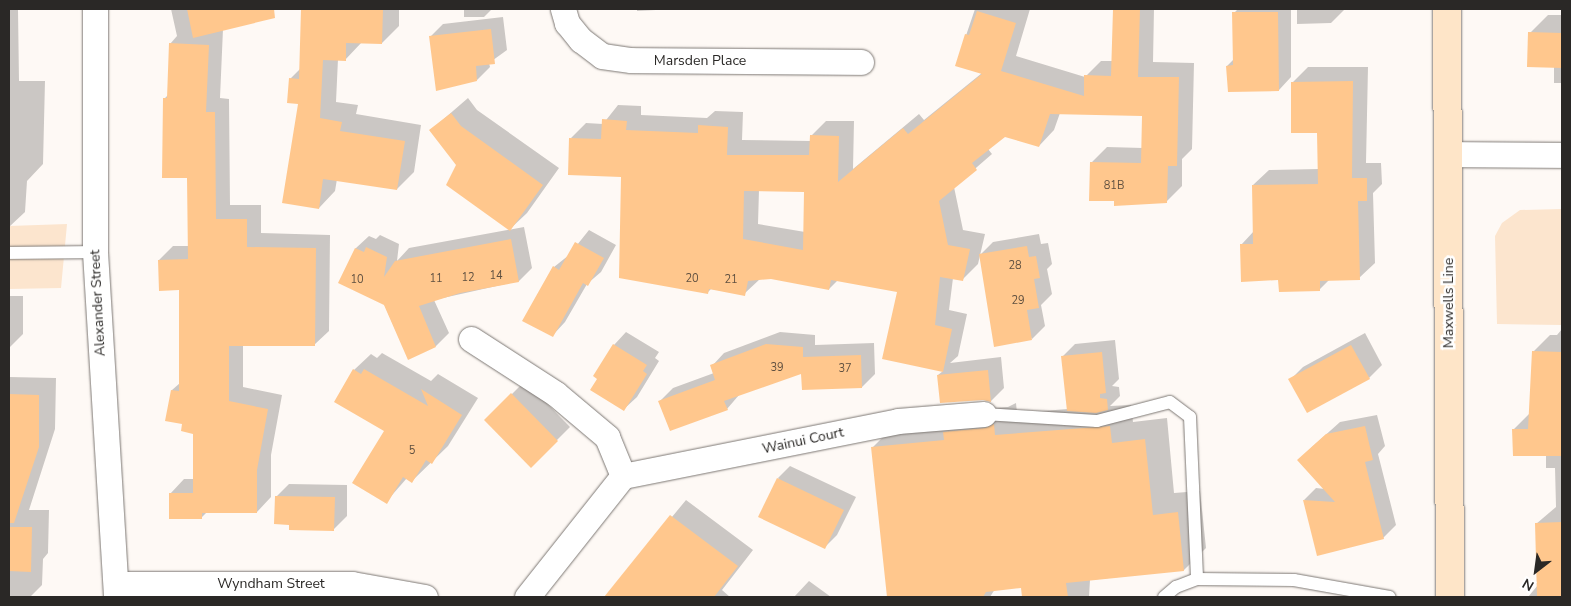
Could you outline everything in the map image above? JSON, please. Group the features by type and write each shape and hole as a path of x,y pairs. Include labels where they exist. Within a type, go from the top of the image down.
{"main road":[{"name":"Maxwells Line","path":"1447,9 1450,597"}],"street":[{"name":"Alexander Street","path":"95,9 94,252 116,591"},
{"name":"Marsden Place","path":"563,9 567,23 581,40 602,56 630,60 860,62"},
{"path":"1448,154 1562,155"},
{"path":"471,339 556,394 607,437 623,476 527,597"},
{"name":"Wainui Court","path":"623,476 898,422 984,414"},
{"name":"Wyndham Street","path":"116,591 352,584 424,597"}],"lane":[{"path":"9,252 94,252"},
{"path":"984,414 1097,421 1170,402 1190,417 1197,579"},
{"path":"1164,597 1176,587 1197,579 1294,580 1389,597"}],"shaded area":[{"path":"1562,209 1562,325 1497,324 1495,236 1502,223 1520,210"},
{"path":"67,224 61,288 9,289 9,226"}],"building":[{"path":"187,9 274,9 275,18 193,38"},
{"path":"301,9 383,9 382,44 346,43 346,61 323,60 320,118 342,122 340,131 405,141 397,190 323,179 319,209 282,203 298,104 287,103 289,78 299,79"},
{"path":"1113,9 1140,9 1138,77 1179,77 1177,166 1168,166 1167,203 1114,206 1114,201 1089,201 1090,162 1141,163 1142,116 1050,114 1039,147 1005,137 972,163 977,170 939,201 948,245 970,249 963,281 940,277 935,325 952,329 943,372 882,359 897,292 831,280 829,290 771,279 748,281 745,296 709,289 708,294 619,278 621,177 568,175 569,138 601,139 602,119 627,121 626,130 698,133 698,125 728,127 727,155 809,155 810,135 839,136 838,182 903,128 908,134 982,74 955,66 965,34 969,35 977,11 1016,23 1001,71 1084,96 1084,75 1111,76","holes":["744,191 804,192 803,250 743,239"]},
{"path":"1232,12 1278,12 1279,91 1228,92 1226,66 1233,65"},
{"path":"491,29 495,64 476,66 477,81 436,91 429,36"},
{"path":"1528,32 1562,33 1562,68 1527,67"},
{"path":"169,43 209,45 206,112 215,112 216,219 247,219 247,247 316,248 315,346 229,346 229,401 268,409 257,470 257,513 202,513 202,519 169,519 169,493 193,493 193,434 181,431 182,424 165,421 171,390 179,391 179,290 159,291 158,260 188,259 187,178 162,178 163,98 167,98"},
{"path":"1353,81 1352,178 1367,178 1367,201 1358,201 1360,280 1320,281 1320,291 1279,292 1278,280 1241,282 1240,244 1253,244 1252,185 1318,184 1317,133 1291,133 1291,82"},
{"path":"451,113 461,126 543,185 510,231 446,185 456,165 429,130"},
{"path":"511,239 519,282 460,293 419,306 436,347 408,360 384,305 338,283 355,248 364,252 366,247 387,257 384,277 395,261"},
{"path":"575,242 604,258 588,286 583,283 553,337 522,321 553,266 559,270"},
{"path":"1027,246 1029,257 1036,256 1040,278 1034,279 1039,308 1027,310 1032,340 994,347 979,254"},
{"path":"613,344 647,365 643,371 647,374 624,411 590,390 597,379 593,376"},
{"path":"766,344 803,347 803,357 861,355 862,388 802,390 801,374 724,401 728,410 670,431 658,401 715,380 710,365"},
{"path":"1351,345 1370,379 1307,413 1288,379"},
{"path":"1532,351 1562,352 1562,456 1513,456 1512,429 1528,429"},
{"path":"1102,352 1106,393 1100,394 1100,398 1107,399 1108,410 1096,413 1067,411 1061,356"},
{"path":"353,369 361,374 364,369 428,406 421,389 462,415 432,464 426,460 412,483 403,477 387,504 352,483 384,431 334,402"},
{"path":"988,370 991,402 983,400 940,403 937,375"},
{"path":"511,393 558,441 531,468 484,420"},
{"path":"9,394 39,395 39,447 14,523 9,523"},
{"path":"994,424 995,435 1110,426 1112,443 1145,439 1153,515 1178,512 1184,571 1066,583 1068,597 1022,597 1021,588 986,592 983,597 887,597 871,447 944,440 943,432 985,428"},
{"path":"1365,426 1373,460 1365,462 1384,539 1317,556 1303,500 1335,502 1297,460 1326,434"},
{"path":"777,478 844,510 825,549 758,517"},
{"path":"275,496 335,497 334,531 289,530 289,525 274,524"},
{"path":"670,515 738,566 714,597 604,597"},
{"path":"1562,522 1562,597 1537,597 1535,523"},
{"path":"9,527 32,527 31,572 9,571"}]}
